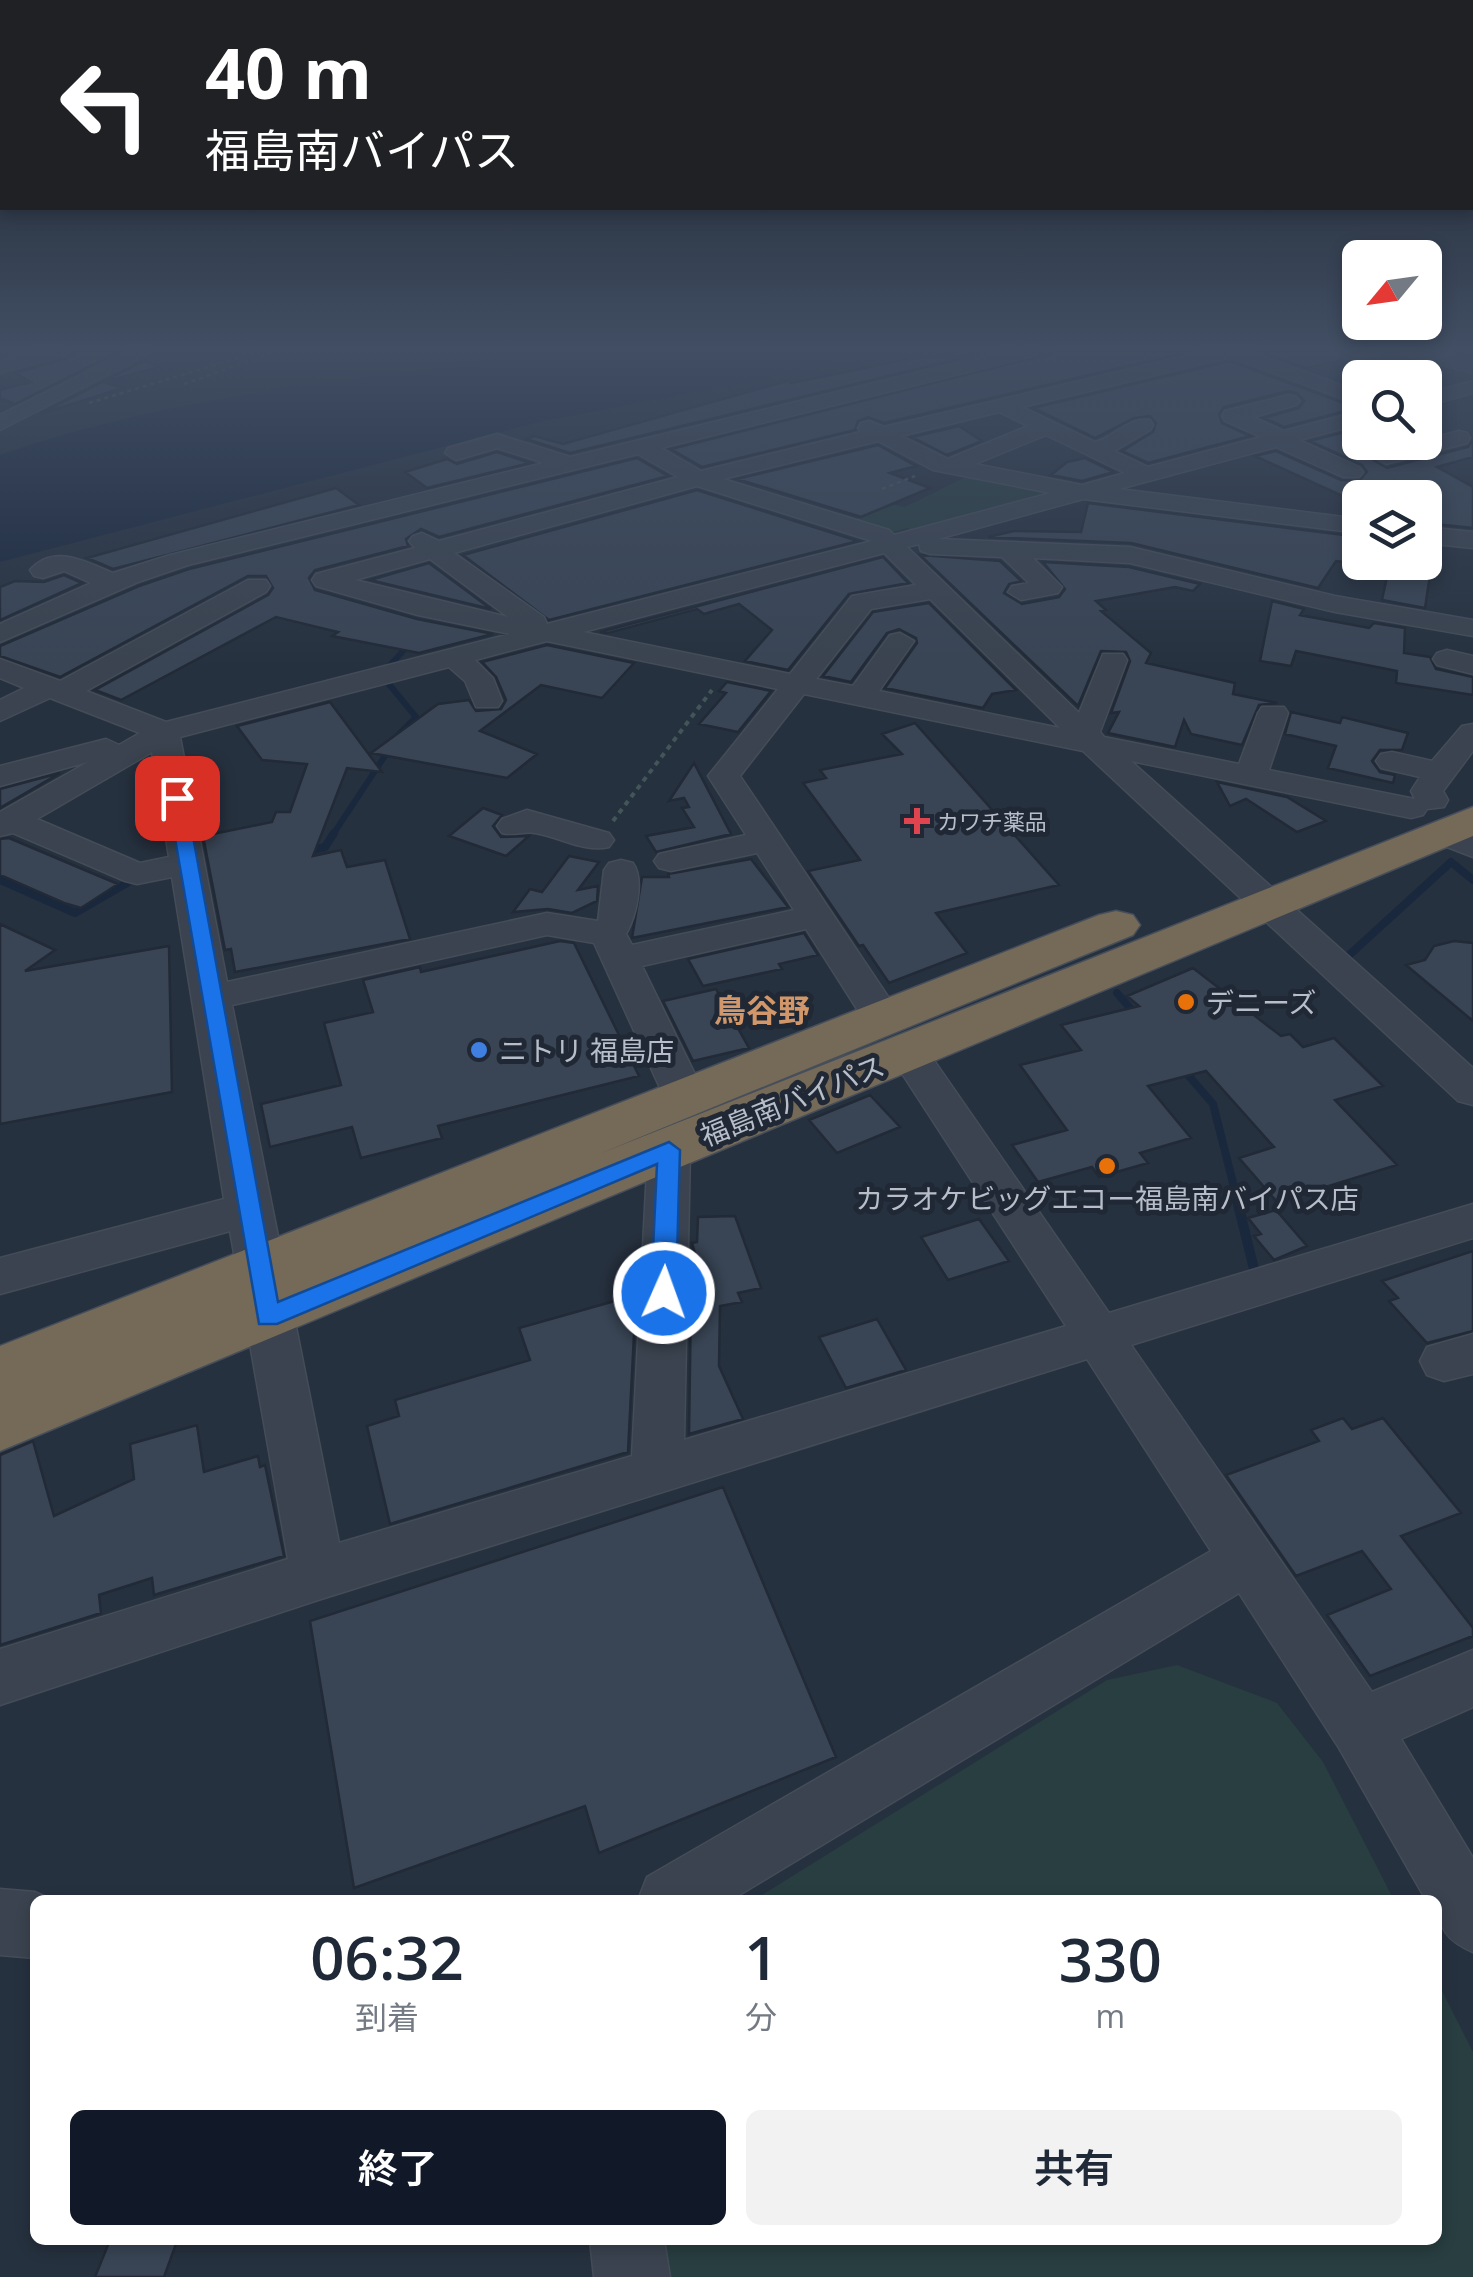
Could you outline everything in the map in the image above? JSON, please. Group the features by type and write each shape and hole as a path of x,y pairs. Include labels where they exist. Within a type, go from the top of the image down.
{"highway":[{"name":"福島南バイパス","path":"0,1372 264,1294 669,1150 896,1036 1255,889 1442,793"},
{"name":"福島南バイパス","path":"0,1424 264,1294 686,1099 896,1036"}],"street":[{"path":"549,457 566,463"},
{"path":"0,634 113,583 179,560 589,457"},
{"path":"660,457 699,479 880,535 1089,739 1473,1092"},
{"path":"328,589 435,552 790,457"},
{"path":"929,457 949,467 1082,492 1204,508 1262,506 1342,522"},
{"path":"949,467 972,457"},
{"path":"1109,457 1144,474"},
{"path":"0,776 454,656 538,642 730,585 1207,457"},
{"path":"1320,457 1351,472"},
{"path":"1198,533 1204,508"},
{"path":"384,510 538,642"},
{"path":"548,521 570,538"},
{"path":"1442,537 1473,540"},
{"path":"890,544 1130,555 1266,598 1336,604 1473,628"},
{"path":"1009,550 1061,584 1021,592"},
{"path":"741,552 772,574"},
{"path":"179,560 257,586 328,589 428,609 538,642 730,669 1089,739 1250,776 1442,793 1473,733"},
{"path":"43,570 65,562 113,583"},
{"path":"698,563 730,585"},
{"path":"0,712 53,690 257,586"},
{"path":"937,590 862,602 724,776 1096,1338 1360,1726 1473,1919"},
{"path":"861,696 902,633 962,615"},
{"path":"454,656 478,678 487,701"},
{"path":"1089,739 1090,725 1113,660"},
{"path":"0,668 164,732"},
{"path":"274,704 298,736"},
{"path":"1250,776 1273,713"},
{"path":"6,823 164,732"},
{"path":"164,732 318,1575"},
{"path":"514,826 527,820 597,840"},
{"path":"6,823 137,874 190,864"},
{"path":"671,861 767,841"},
{"path":"621,870 613,947 686,1099"},
{"path":"212,997 546,924 613,947 816,916"},
{"path":"657,1471 669,1150"},
{"path":"0,1276 249,1209"},
{"path":"0,1677 318,1575 1473,1220"},
{"path":"678,1895 1247,1559"},
{"path":"1360,1726 1473,1678"},
{"path":"0,1922 30,1925"},
{"path":"628,2245 632,2277"}],"path":[{"path":"597,840 730,669"}],"green space":[{"path":"967,472 1065,491 920,533 907,528 890,533 852,521 894,505 905,507 966,477"},
{"path":"1177,1665 1277,1703 1323,1762 1391,1895 762,1895 1107,1680"},
{"path":"1442,1991 1473,2052 1473,2277 648,2277 641,2245 1442,2245"}],"water":[{"path":"0,457 402,457 0,562"}],"building":[{"path":"479,457 513,457 530,463 427,488 405,472 447,459 457,464"},
{"path":"685,457 742,457 702,467"},
{"path":"827,457 900,457 916,466 890,473 930,488 861,517 737,479"},
{"path":"1136,457 1170,457 1148,463"},
{"path":"1258,457 1290,457 1341,480 1342,496"},
{"path":"1472,457 1437,467 1473,487 1473,528 1442,525 1442,480 1360,480 1367,472 1351,460 1373,460 1387,468 1418,460"},
{"path":"637,458 668,476 439,537 421,529 406,539 408,546 315,570 309,578 315,590 417,619 493,634 419,653 332,636 338,632 276,617 121,700 95,690 268,595 273,588 266,576 248,576 60,677 0,656 0,646 139,586 189,569"},
{"path":"1085,458 1114,472 1082,481 1051,475 1067,462"},
{"path":"336,488 359,505 113,569 87,558"},
{"path":"697,490 858,541 549,620 463,555"},
{"path":"1088,503 1342,535 1342,562 1336,561 1318,588 1131,543 988,537 1014,531 1081,532"},
{"path":"920,555 1000,561 1021,581 1009,584 1004,593 1022,604 1059,597 1065,589 1043,562 1129,567 1200,584 1193,591 1175,587 1096,601 1106,610 1101,611 1151,653 1146,663 1235,683 1233,694 1277,703 1259,705 1242,745 1191,734 1184,720 1175,747 1108,733 1119,712 1111,713 1130,661 1126,652 1101,651 1078,706"},
{"path":"883,557 908,583 849,594 788,670 745,661 772,630 739,604 704,614 697,609 600,632"},
{"path":"429,563 491,609 370,580"},
{"path":"64,575 82,583 0,620 0,587 15,581 44,582"},
{"path":"1386,580 1429,580 1425,608 1382,600"},
{"path":"1272,601 1304,609 1300,615 1369,628 1374,623 1405,628 1404,653 1430,657 1436,669 1473,677 1473,695 1396,683 1397,671 1296,651 1291,666 1260,661"},
{"path":"929,603 1016,690 992,694 983,708 885,688 917,643 916,638 899,629 887,633 851,682 823,676 873,612"},
{"path":"547,645 634,663 602,698 541,685 480,731 537,754 507,778 371,753 438,704 469,700 476,711 501,709 506,700 496,677 482,662"},
{"path":"727,682 771,691 738,732 699,724 726,693 719,691"},
{"path":"330,702 382,772 347,768 313,856 341,850 347,867 385,860 410,939 235,972 231,949 225,950 203,836 272,822 276,812 290,812 307,764 262,760 237,726"},
{"path":"1291,712 1340,723 1342,717 1408,733 1402,750 1380,750 1372,761 1380,772 1395,775 1393,783 1328,768 1336,746 1285,734"},
{"name":"カワチ薬品","path":"915,723 1059,885 936,913 967,953 889,983 808,871 860,860 803,783 826,778 820,770 902,754 882,734"},
{"path":"694,763 731,834 656,852 646,836 694,827 682,808 689,807 684,798 669,801"},
{"path":"60,773 0,808 0,789"},
{"path":"1217,782 1287,797 1326,821 1297,832 1246,799 1230,806"},
{"path":"483,808 502,815 493,826 501,837 529,836 506,856 449,836"},
{"path":"9,838 118,884 81,908 64,903 0,875 0,839"},
{"path":"569,856 599,862 578,890 598,886 597,901 572,913 548,909 513,912 530,889 542,892"},
{"path":"751,859 788,907 632,938 642,877 669,877 668,874"},
{"path":"0,924 55,950 25,971 169,946 172,1092 0,1124"},
{"path":"804,933 818,955 779,964 782,969 703,986 688,959"},
{"name":"ニトリ 福島店","path":"560,941 574,943 639,1076 438,1126 442,1138 361,1158 352,1127 270,1147 261,1104 341,1085 324,1023 373,1012 363,980 420,967 421,972"},
{"path":"1454,941 1473,943 1473,1021 1406,965 1425,960 1434,946"},
{"path":"1193,968 1281,1036 1290,1034 1303,1047 1334,1038 1383,1086 1335,1100 1397,1165 1277,1202 1239,1158 1274,1147 1206,1071 1148,1086 1191,1138 1140,1153 1148,1163 1099,1177 1092,1167 1038,1182 1012,1145 1067,1130 1020,1065 1081,1050 1061,1025 1139,1006 1127,996"},
{"path":"716,989 749,1048 693,1061 663,1001"},
{"path":"870,1095 900,1127 837,1153 809,1120"},
{"path":"1276,1210 1307,1246 1274,1260 1254,1236 1261,1234 1248,1218"},
{"path":"735,1216 761,1288 738,1293 742,1302 720,1306 719,1366 743,1419 689,1434 691,1298 708,1298 692,1243 697,1242 698,1217"},
{"path":"979,1219 1009,1261 948,1280 921,1237"},
{"path":"1473,1251 1473,1331 1427,1343 1389,1301 1398,1298 1382,1281"},
{"path":"636,1295 628,1452 390,1524 367,1426 399,1416 395,1400 530,1360 519,1328"},
{"path":"877,1319 906,1370 846,1388 819,1337"},
{"path":"1343,1418 1352,1429 1383,1418 1461,1513 1401,1536 1473,1628 1473,1636 1370,1676 1327,1615 1391,1589 1362,1551 1296,1576 1226,1475 1319,1441 1311,1430"},
{"path":"197,1425 204,1472 258,1456 260,1467 265,1465 284,1556 154,1595 152,1578 99,1595 101,1613 0,1645 0,1455 33,1441 54,1516 134,1479 130,1444"},
{"path":"723,1487 836,1757 599,1853 585,1806 354,1888 310,1621"},
{"path":"108,2245 176,2245 164,2277 95,2277"}],"waterway":[{"path":"385,671 410,643"},
{"path":"332,836 400,733 416,717 388,683"},
{"path":"304,852 325,847 334,833"},
{"path":"1347,957 1451,862 1473,880"},
{"path":"0,880 75,913 127,883"},
{"path":"1117,993 1136,1015"},
{"path":"1182,1068 1213,1104 1236,1195"},
{"path":"1235,1192 1257,1281"}],"place":[{"name":"カワチ薬品","path":"917,821"},
{"name":"デニーズ","path":"1186,1002"},
{"name":"ニトリ 福島店","path":"479,1050"},
{"name":"カラオケビッグエコー福島南バイパス店","path":"1107,1166"}],"district":[{"name":"鳥谷野","path":"762,1009"}],"route":[{"path":"177,798 268,1317 669,1150 664,1293"}]}
